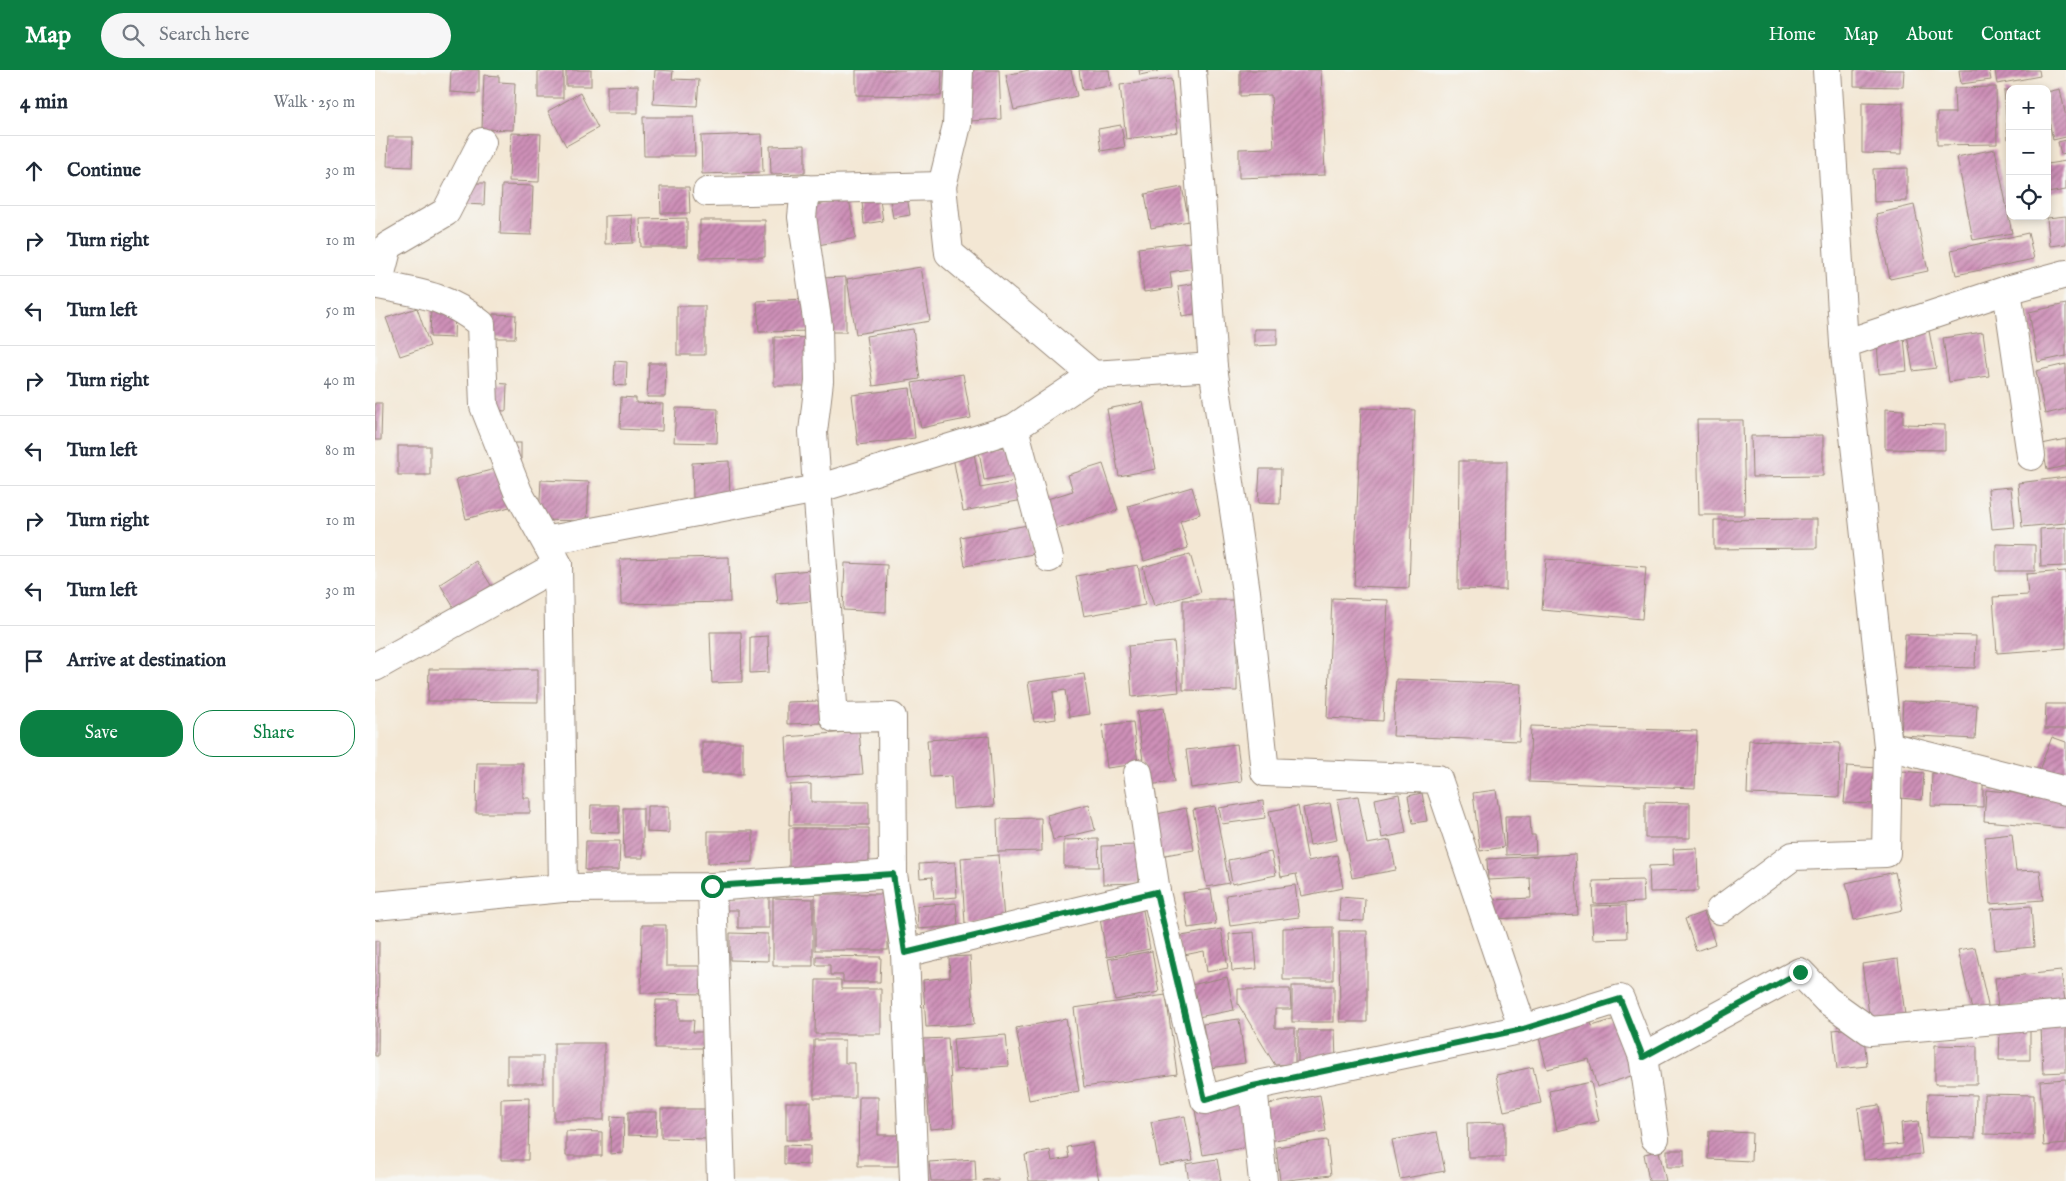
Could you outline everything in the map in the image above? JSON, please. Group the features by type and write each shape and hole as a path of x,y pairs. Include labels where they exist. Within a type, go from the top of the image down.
{"street":[{"path":"959,70 957,125 942,186 949,253 1093,375"},
{"path":"1192,70 1213,367 1246,592 1265,772 1438,779 1523,1029"},
{"path":"1720,910 1793,856 1886,853 1888,746 1844,344 1827,70"},
{"path":"482,142 446,212 388,246 378,285 433,296 461,308 481,324 483,406 518,492 556,560"},
{"path":"707,192 942,186"},
{"path":"805,189 802,217 818,326 819,380 813,432 834,718 892,717 893,874 905,953 914,1181"},
{"path":"1844,344 2007,290 2066,274"},
{"path":"2007,290 2031,456"},
{"path":"563,888 555,539 817,489 1013,428 1093,375 1213,367"},
{"path":"1013,428 1049,558"},
{"path":"375,667 556,560"},
{"path":"1888,746 2066,791"},
{"path":"1138,773 1156,892 1205,1100 1253,1086 1523,1029 1620,999 1643,1057 1655,1138"},
{"path":"375,906 563,888 712,886 893,874"},
{"path":"712,886 721,1181"},
{"path":"905,953 1156,892"},
{"path":"1643,1057 1800,972 1827,1000 1870,1031 2066,1014"},
{"path":"1253,1086 1263,1181"}],"building":[{"path":"451,70 479,70 479,94 450,92"},
{"path":"566,70 591,70 591,86 566,86"},
{"path":"655,70 673,71 672,79 699,80 697,106 653,104"},
{"path":"856,70 942,70 941,96 856,95"},
{"path":"967,70 999,70 1001,119 970,121"},
{"path":"1029,70 1071,70 1077,96 1014,110 1006,75"},
{"path":"1079,70 1109,70 1111,86 1082,90"},
{"path":"1139,70 1158,70 1158,71 1140,75"},
{"path":"1240,70 1321,70 1325,175 1239,178 1239,149 1274,148 1271,95 1240,96"},
{"path":"1854,70 1904,70 1903,87 1854,86"},
{"path":"1959,70 1989,70 1991,80 1961,84"},
{"path":"1995,70 2039,70 2040,76 1997,84"},
{"path":"538,71 563,71 563,98 538,98"},
{"path":"484,75 499,76 499,82 515,83 513,130 482,129"},
{"path":"1171,79 1178,132 1126,139 1120,85"},
{"path":"638,85 638,113 607,113 607,86"},
{"path":"1996,87 1997,144 1937,145 1937,113 1955,113 1954,88"},
{"path":"2060,89 2066,117 2066,137 2053,140 2051,131 2051,91"},
{"path":"2004,90 2006,90 2006,114"},
{"path":"580,93 598,128 566,146 548,111"},
{"path":"1862,102 1903,103 1902,154 1862,153"},
{"path":"643,117 694,117 695,156 644,156"},
{"path":"1121,125 1125,147 1101,151 1098,129"},
{"path":"511,133 541,134 539,182 509,181"},
{"path":"762,134 763,172 702,174 701,136"},
{"path":"388,137 413,137 412,167 387,166"},
{"path":"2066,140 2066,153 2061,154 2058,142"},
{"path":"805,145 805,173 771,174 770,146"},
{"path":"1995,149 2006,203 2006,220 2009,220 2012,233 1973,240 1957,157"},
{"path":"2066,161 2066,190 2051,192 2051,163"},
{"path":"1907,168 1907,201 1874,202 1873,169"},
{"path":"466,183 485,183 484,205 465,204"},
{"path":"502,185 533,186 531,235 500,234"},
{"path":"660,187 689,187 690,213 661,213"},
{"path":"1182,187 1189,221 1151,228 1145,194"},
{"path":"907,196 910,215 893,218 890,199"},
{"path":"849,199 856,238 818,245 811,206"},
{"path":"880,200 883,221 864,224 862,202"},
{"path":"1914,205 1928,271 1890,279 1876,214"},
{"path":"632,215 633,243 605,244 605,216"},
{"path":"2066,216 2066,244 2050,246 2047,220 2051,220 2051,218"},
{"path":"687,218 687,247 641,247 640,219"},
{"path":"700,220 765,220 765,257 700,258"},
{"path":"2028,233 2034,259 1956,275 1951,250"},
{"path":"1191,242 1195,268 1170,272 1172,288 1144,292 1138,248"},
{"path":"921,267 930,321 856,334 847,279"},
{"path":"846,277 846,332 822,332 822,278"},
{"path":"1197,283 1201,313 1182,316 1178,286"},
{"path":"809,299 810,331 759,332 757,301"},
{"path":"2066,304 2066,356 2038,362 2029,312"},
{"path":"677,306 705,306 705,355 677,355"},
{"path":"417,308 430,346 400,356 386,318"},
{"path":"431,310 455,311 454,338 430,337"},
{"path":"493,314 516,315 515,338 492,338"},
{"path":"913,329 920,379 873,386 866,336"},
{"path":"1254,329 1277,329 1277,345 1254,346"},
{"path":"1929,331 1936,368 1913,371 1907,334"},
{"path":"1983,332 1989,376 1949,382 1943,338"},
{"path":"774,337 815,338 815,386 774,386"},
{"path":"1904,337 1907,371 1879,374 1877,340"},
{"path":"615,361 627,362 626,386 614,385"},
{"path":"649,363 666,363 665,397 647,397"},
{"path":"2066,364 2066,409 2045,414 2036,371"},
{"path":"963,374 971,418 921,428 912,383"},
{"path":"492,383 507,384 506,411 491,410"},
{"path":"910,388 915,438 858,445 852,395"},
{"path":"621,397 636,398 636,403 663,404 662,431 620,429"},
{"path":"1143,402 1156,469 1119,476 1107,409"},
{"path":"375,403 382,403 381,440 375,440"},
{"path":"676,408 718,409 717,443 674,442"},
{"path":"1361,408 1415,410 1409,588 1354,586"},
{"path":"1885,409 1903,410 1903,424 1945,425 1945,450 1885,449"},
{"path":"1697,420 1743,420 1745,515 1699,515"},
{"path":"1823,435 1823,476 1752,477 1751,436"},
{"path":"2066,439 2066,466 2047,470 2042,444"},
{"path":"508,443 521,443 521,460 508,460"},
{"path":"398,446 430,446 430,475 398,475"},
{"path":"1012,446 1017,474 984,480 979,451"},
{"path":"974,453 980,488 1020,481 1023,500 963,511 953,457"},
{"path":"729,461 730,497 693,498 692,463"},
{"path":"1459,461 1507,461 1506,590 1458,589"},
{"path":"1103,464 1118,510 1054,530 1044,500 1073,491 1068,475"},
{"path":"503,467 513,506 466,519 456,479"},
{"path":"1260,469 1281,469 1280,504 1258,503"},
{"path":"2066,477 2066,523 2022,527 2018,483"},
{"path":"541,480 589,482 587,521 539,520"},
{"path":"1192,487 1200,514 1180,521 1188,548 1144,561 1128,506"},
{"path":"2011,487 2015,527 1992,529 1988,489"},
{"path":"1817,519 1817,548 1714,549 1714,520"},
{"path":"1028,525 1033,554 965,566 960,537"},
{"path":"2066,527 2066,566 2041,567 2040,529"},
{"path":"1996,544 2035,545 2035,571 1996,571"},
{"path":"1190,554 1201,592 1154,606 1143,567"},
{"path":"729,557 730,602 621,604 620,559"},
{"path":"1546,559 1646,567 1642,619 1542,610"},
{"path":"476,561 494,590 457,613 440,584"},
{"path":"845,563 887,565 886,612 843,610"},
{"path":"1138,565 1145,605 1084,616 1076,576"},
{"path":"811,570 814,601 778,604 775,573"},
{"path":"2066,571 2066,648 1997,653 1993,597 2028,595 2026,574"},
{"path":"1332,598 1388,600 1383,721 1327,718"},
{"path":"1183,600 1237,600 1237,691 1183,690"},
{"path":"710,632 741,632 742,682 712,683"},
{"path":"1905,634 1976,636 1975,668 1904,666"},
{"path":"768,636 769,672 750,673 750,637"},
{"path":"1174,642 1179,692 1132,697 1128,646"},
{"path":"429,669 538,669 538,702 428,701"},
{"path":"1084,674 1090,714 1069,717 1065,690 1053,692 1056,719 1034,722 1028,682"},
{"path":"1396,679 1521,684 1519,741 1393,736"},
{"path":"820,701 820,723 787,724 787,702"},
{"path":"1903,701 1977,705 1975,739 1901,735"},
{"path":"2046,704 2066,704 2066,729 2045,729"},
{"path":"1164,708 1174,782 1146,785 1137,712"},
{"path":"1133,722 1138,764 1107,768 1102,725"},
{"path":"1531,726 1697,731 1695,788 1529,782"},
{"path":"859,731 863,774 788,779 786,737"},
{"path":"989,736 994,806 953,809 951,776 930,777 927,740"},
{"path":"2052,737 2066,742 2066,786 2037,775"},
{"path":"1749,740 1840,743 1839,797 1747,794"},
{"path":"702,742 743,742 743,774 702,774"},
{"path":"1237,744 1242,781 1191,788 1186,750"},
{"path":"477,763 523,763 523,798 530,798 530,813 476,813"},
{"path":"1847,766 1878,768 1876,804 1844,803"},
{"path":"1902,771 1924,773 1922,800 1900,798"},
{"path":"1932,773 1983,774 1983,807 1931,806"},
{"path":"811,784 811,802 869,802 869,825 789,825 790,785"},
{"path":"1496,790 1504,847 1480,851 1473,793"},
{"path":"1986,790 2066,798 2066,828 1984,821"},
{"path":"1422,793 1427,821 1413,823 1408,796"},
{"path":"1399,794 1406,833 1382,838 1375,799"},
{"path":"1358,796 1367,844 1390,840 1396,870 1352,878 1337,799"},
{"path":"1263,801 1265,818 1222,824 1219,808"},
{"path":"1645,802 1690,803 1690,838 1645,838"},
{"path":"1330,803 1337,840 1310,845 1303,808"},
{"path":"1089,804 1095,830 1053,840 1047,815"},
{"path":"591,805 619,805 619,833 590,832"},
{"path":"647,806 669,806 669,833 647,832"},
{"path":"1215,806 1229,883 1207,887 1193,810"},
{"path":"1298,806 1308,861 1337,855 1343,888 1301,896 1296,874 1281,877 1269,811"},
{"path":"623,808 643,808 643,858 624,858"},
{"path":"1186,808 1194,850 1154,857 1147,816"},
{"path":"1505,816 1530,816 1531,835 1535,835 1536,854 1506,855"},
{"path":"1041,818 1042,851 998,852 997,819"},
{"path":"789,828 869,828 869,864 789,873"},
{"path":"708,831 753,831 753,862 708,863"},
{"path":"2012,834 2016,871 2040,870 2043,900 1990,904 1985,837"},
{"path":"1098,839 1099,867 1064,867 1064,840"},
{"path":"586,841 620,841 619,870 585,870"},
{"path":"1138,845 1139,883 1103,884 1102,846"},
{"path":"1697,848 1698,891 1650,892 1649,866 1674,865 1673,849"},
{"path":"1271,852 1276,875 1232,884 1228,860"},
{"path":"1575,854 1578,915 1493,919 1493,900 1531,898 1530,878 1488,880 1487,859"},
{"path":"999,855 1004,920 965,923 961,858"},
{"path":"955,862 957,897 934,899 932,877 920,878 919,864"},
{"path":"1895,872 1903,910 1854,920 1846,883"},
{"path":"1643,880 1644,902 1594,904 1593,881"},
{"path":"1295,885 1299,917 1230,926 1226,895"},
{"path":"1211,889 1216,924 1188,928 1183,893"},
{"path":"815,894 888,894 888,950 815,950"},
{"path":"722,897 769,897 769,928 738,928 738,910 723,910"},
{"path":"1340,897 1365,899 1364,921 1339,920"},
{"path":"773,898 813,899 813,966 773,966"},
{"path":"956,903 958,926 918,929 917,906"},
{"path":"1626,905 1627,938 1593,939 1591,906"},
{"path":"2031,906 2034,947 1995,950 1991,909"},
{"path":"1143,910 1150,949 1107,957 1100,919"},
{"path":"1704,912 1715,944 1696,951 1685,919"},
{"path":"642,925 666,925 666,966 707,966 707,994 641,993"},
{"path":"1333,927 1333,980 1283,980 1283,928"},
{"path":"1221,929 1228,968 1207,972 1204,951 1179,956 1176,937"},
{"path":"1339,931 1367,931 1367,1022 1340,1022"},
{"path":"1254,932 1257,969 1232,971 1229,934"},
{"path":"730,933 768,934 768,961 730,960"},
{"path":"375,941 379,941 378,1056 375,1056"},
{"path":"1975,947 1989,1010 1973,1014 1958,950"},
{"path":"1152,951 1159,992 1115,1000 1108,959"},
{"path":"816,956 881,957 880,982 843,982 843,975 830,975 830,965 816,965"},
{"path":"970,956 974,1024 926,1027 923,980 950,977 949,957"},
{"path":"1898,959 1906,1023 1871,1028 1862,964"},
{"path":"2061,971 2065,1001 1998,1009 1995,978"},
{"path":"1227,977 1234,1010 1198,1017 1191,985"},
{"path":"816,980 841,980 841,989 881,989 881,1034 815,1034"},
{"path":"1292,986 1334,986 1334,1022 1292,1022"},
{"path":"1238,989 1290,989 1291,1009 1275,1009 1275,1028 1295,1028 1295,1064 1275,1065 1238,1004"},
{"path":"1166,995 1177,1074 1084,1087 1074,1008"},
{"path":"656,1000 679,1000 679,1020 694,1020 693,1032 707,1032 707,1048 655,1048"},
{"path":"1589,1016 1592,1026 1615,1019 1634,1075 1597,1087 1589,1059 1547,1069 1537,1030"},
{"path":"1066,1019 1079,1091 1029,1100 1016,1028"},
{"path":"1239,1019 1245,1063 1210,1068 1203,1024"},
{"path":"2066,1026 2066,1072 2043,1073 2041,1027"},
{"path":"1863,1027 1867,1066 1837,1069 1833,1030"},
{"path":"1298,1030 1335,1030 1336,1062 1298,1062"},
{"path":"2000,1030 2030,1030 2030,1060 1999,1060"},
{"path":"1006,1035 1009,1066 956,1070 953,1039"},
{"path":"948,1038 954,1127 930,1129 923,1039"},
{"path":"814,1040 845,1040 845,1063 855,1063 855,1098 814,1098"},
{"path":"554,1043 604,1043 604,1120 554,1120"},
{"path":"1935,1045 1977,1046 1977,1084 1935,1084"},
{"path":"507,1056 543,1056 543,1083 507,1083"},
{"path":"1533,1067 1541,1103 1504,1111 1496,1075"},
{"path":"2066,1079 2066,1144 2044,1146 2040,1081"},
{"path":"1591,1082 1599,1121 1557,1131 1549,1091"},
{"path":"1928,1094 1976,1095 1975,1138 1927,1137"},
{"path":"1984,1094 2034,1095 2034,1135 1984,1134"},
{"path":"1320,1095 1326,1131 1269,1141 1262,1105"},
{"path":"859,1097 878,1097 878,1135 898,1135 898,1166 858,1166"},
{"path":"529,1098 528,1160 501,1160 501,1099"},
{"path":"1241,1101 1249,1147 1203,1155 1195,1110"},
{"path":"786,1102 811,1102 811,1140 786,1140"},
{"path":"1879,1105 1883,1146 1903,1144 1901,1123 1918,1121 1922,1154 1864,1160 1858,1108"},
{"path":"661,1109 709,1109 709,1139 661,1138"},
{"path":"628,1112 657,1112 656,1136 628,1135"},
{"path":"611,1116 624,1117 623,1153 610,1154"},
{"path":"1185,1116 1193,1160 1159,1166 1151,1122"},
{"path":"1505,1122 1505,1157 1468,1157 1467,1123"},
{"path":"566,1131 602,1132 602,1156 566,1156"},
{"path":"1709,1131 1752,1133 1751,1161 1708,1159"},
{"path":"1437,1132 1445,1171 1400,1179 1392,1140"},
{"path":"1327,1140 1331,1175 1280,1181 1276,1147"},
{"path":"1092,1143 1099,1181 1029,1181 1025,1155 1050,1150 1052,1161 1069,1158 1067,1147"},
{"path":"784,1145 810,1146 810,1165 784,1164"},
{"path":"1667,1150 1684,1150 1684,1167 1667,1167"},
{"path":"1659,1151 1666,1181 1649,1181 1644,1154"},
{"path":"975,1159 976,1181 931,1181 929,1162"},
{"path":"1217,1159 1221,1181 1189,1181 1186,1164"},
{"path":"998,1178 998,1181 983,1181 983,1180"}],"route":[{"path":"712,886 893,874 905,953 1156,892 1205,1100 1253,1086 1523,1029 1620,999 1643,1057 1800,972"}]}
